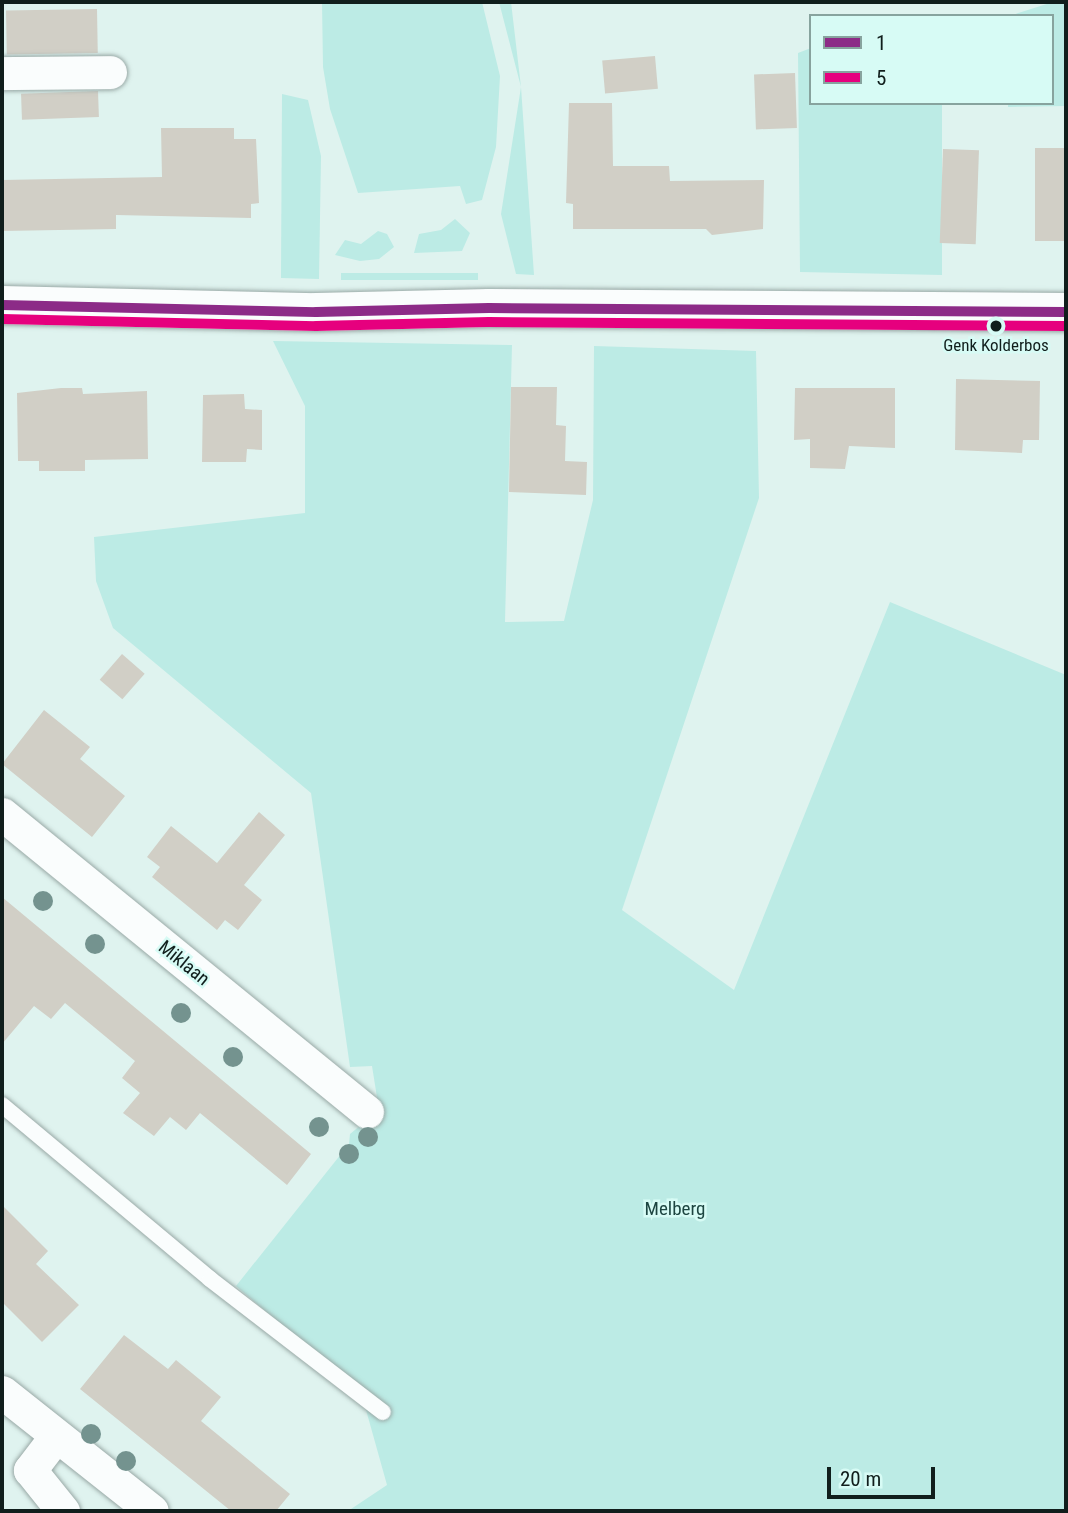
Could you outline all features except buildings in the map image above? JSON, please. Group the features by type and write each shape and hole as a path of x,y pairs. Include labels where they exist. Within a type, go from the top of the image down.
{"street":[{"path":"2,73 110,72"},
{"path":"2,304 316,312 489,308 1066,312"},
{"name":"Miklaan","path":"2,814 367,1112"},
{"path":"2,1392 152,1511"},
{"path":"56,1437 30,1470 63,1511"}],"lane":[{"path":"2,1105 210,1279 383,1412"}],"green space":[{"path":"322,2 482,2 500,76 496,147 482,200 466,204 460,186 358,193 330,109 323,67"},
{"path":"499,2 511,2 521,87"},
{"path":"1053,2 1066,2 1066,106 1008,107 1054,105 1054,14 1015,14"},
{"path":"809,49 809,105 942,105 942,275 800,272 798,53"},
{"path":"521,87 534,275 516,274 501,214"},
{"path":"282,94 308,100 321,156 319,279 281,278"},
{"path":"455,219 470,233 462,251 414,253 419,234 441,230"},
{"path":"378,231 387,234 394,247 379,259 360,261 335,255 345,240 361,244"},
{"path":"341,273 478,273 478,280 341,280"},
{"name":"Melberg","path":"273,341 512,345 505,622 564,621 593,500 594,346 756,351 759,498 622,910 734,990 890,602 1066,675 1066,1511 348,1511 387,1485 361,1392 236,1286 349,1144 350,1134 379,1110 372,1066 350,1067 311,793 113,628 96,581 94,537 305,513 305,406"}],"transit line":[{"name":"1","path":"2,305 316,312 489,308 1066,312"},
{"name":"5","path":"2,319 316,326 489,322 1066,326"}],"place":[{"name":"Genk Kolderbos","path":"996,326"}]}
